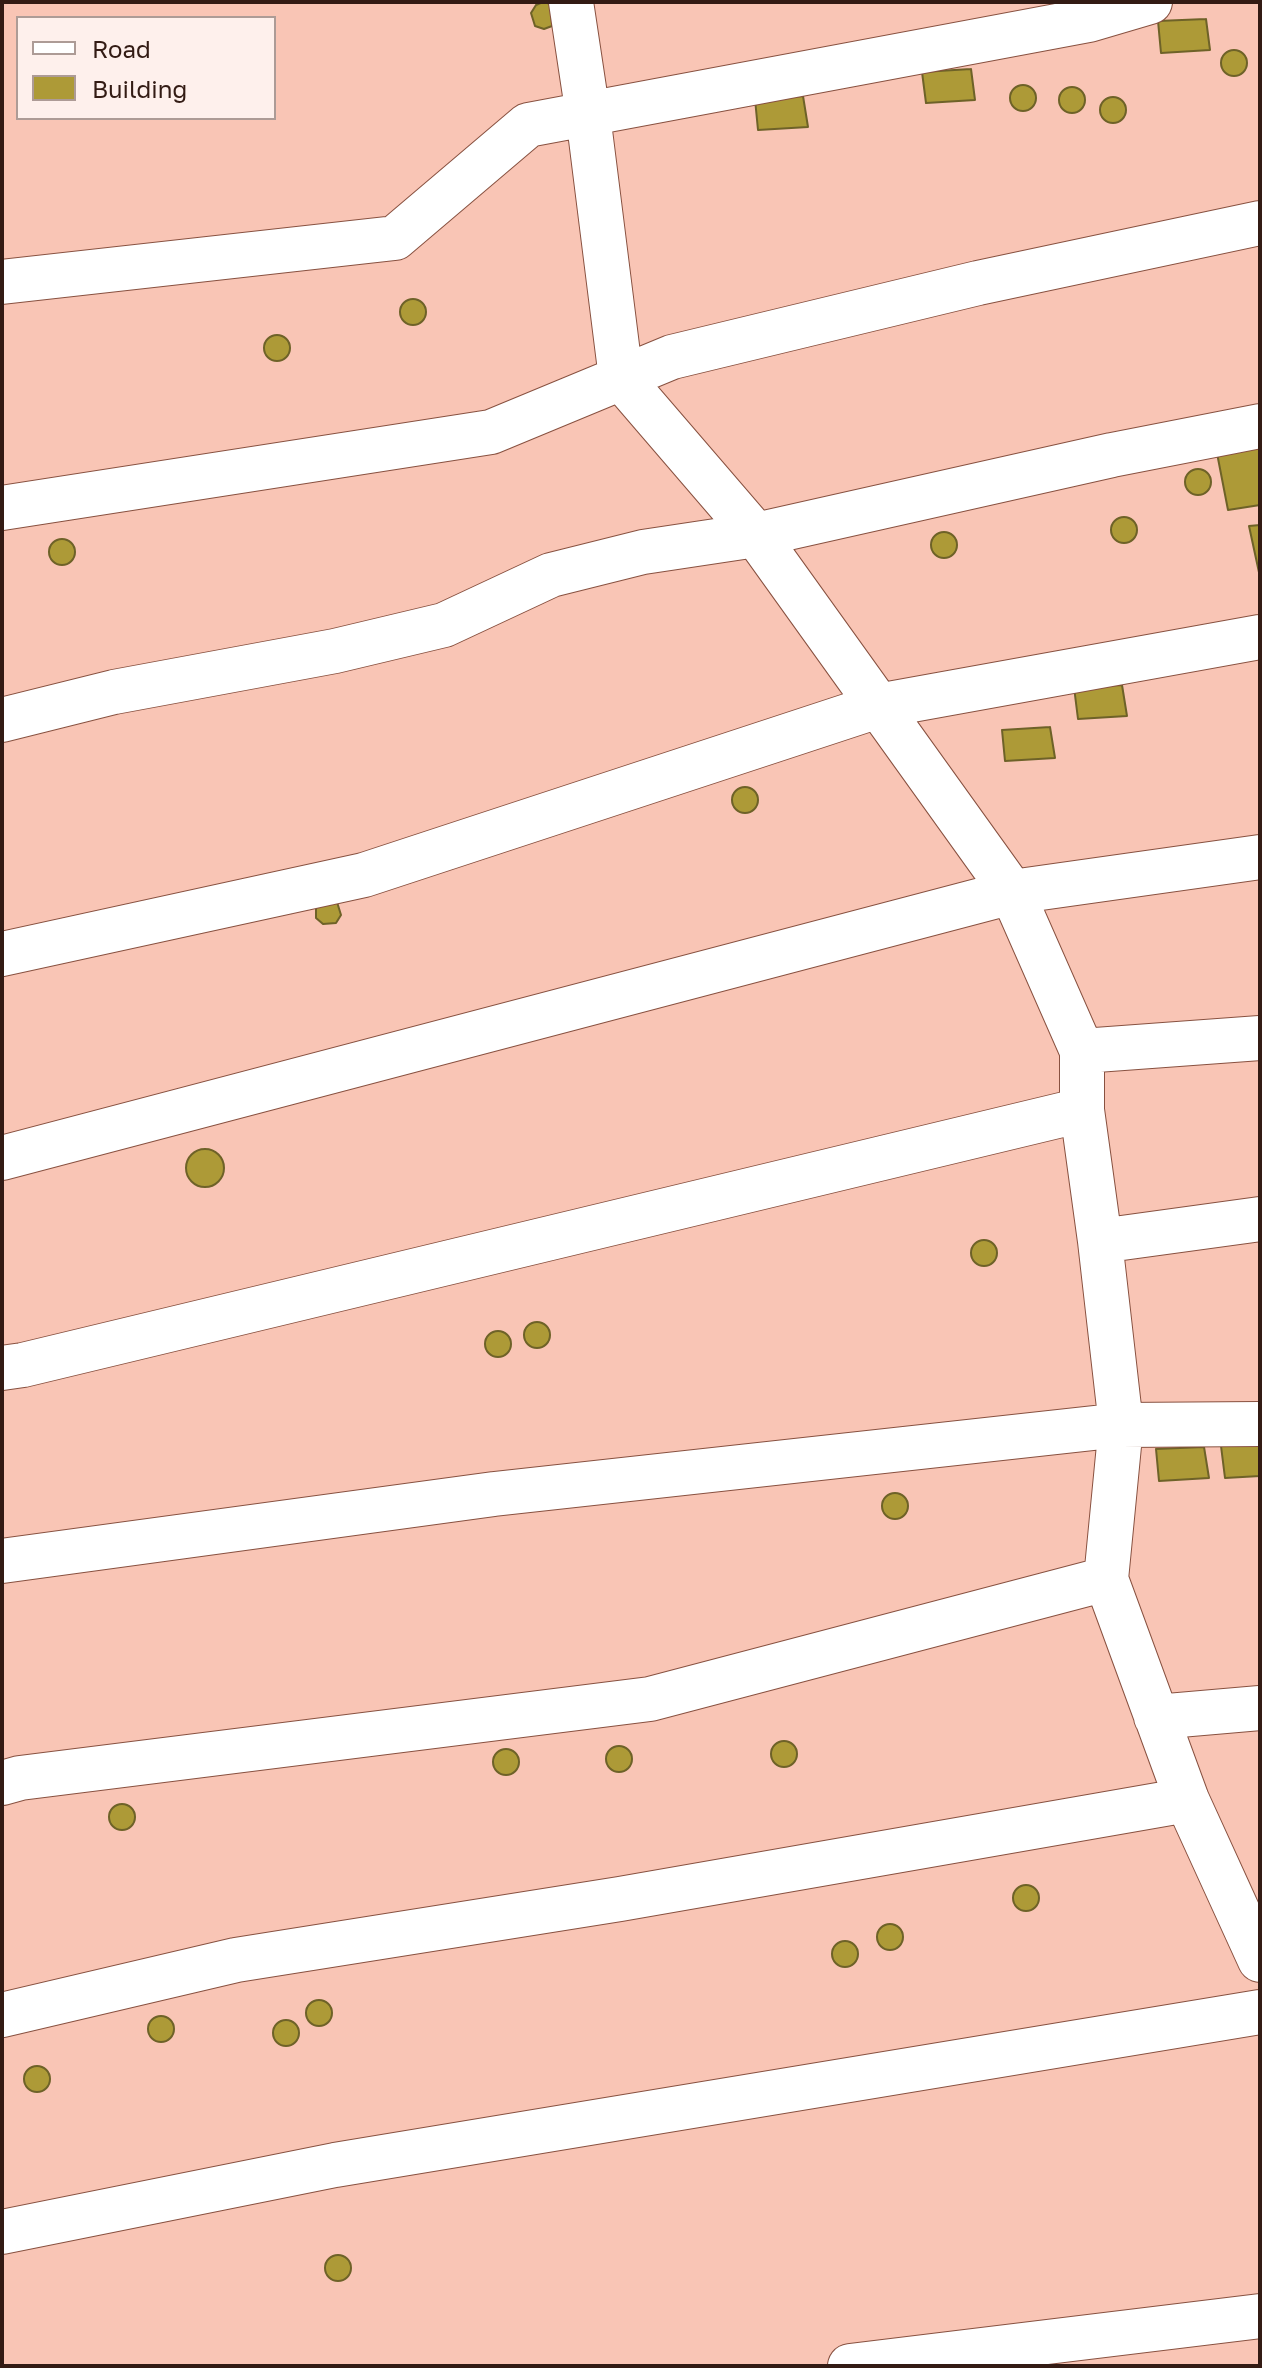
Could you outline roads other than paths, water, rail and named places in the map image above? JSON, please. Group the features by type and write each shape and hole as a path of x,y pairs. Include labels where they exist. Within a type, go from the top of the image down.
{"street":[{"path":"571,2 621,378 756,535 1012,892 1082,1051 1082,1110 1121,1425 1106,1579 1187,1800 1260,1960"},
{"path":"2,282 395,238 528,125 1089,20 1150,2"},
{"path":"2,508 491,432 672,357 978,283 1260,223"},
{"path":"2,720 114,692 335,651 444,625 551,575 643,552 756,535 1112,455 1260,426"},
{"path":"2,954 364,875 878,706 1260,637"},
{"path":"2,1158 1012,892 1260,857"},
{"path":"1082,1051 1260,1038"},
{"path":"2,1368 1082,1110"},
{"path":"1100,1241 1260,1219"},
{"path":"2,1561 494,1494 1121,1425 1260,1424"},
{"path":"2,1783 20,1778 650,1699 1106,1579"},
{"path":"1156,1717 1260,1708"},
{"path":"2,2015 236,1960 620,1899 1187,1800"},
{"path":"2,2232 335,2165 1260,2012"},
{"path":"850,2366 1260,2316"}]}
